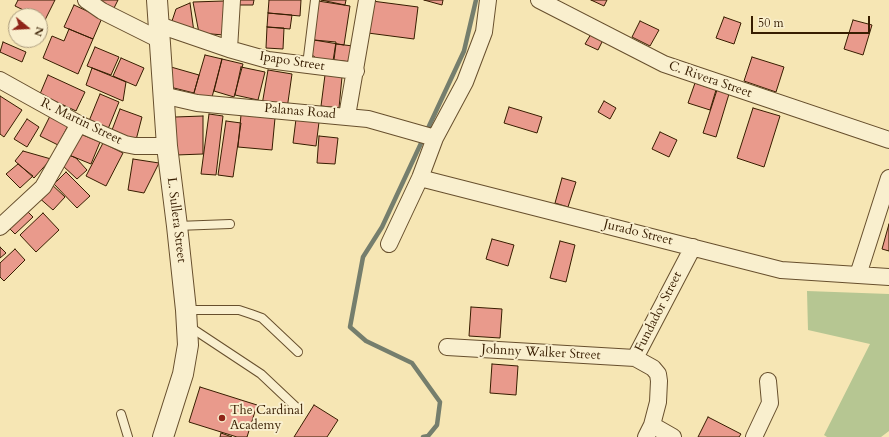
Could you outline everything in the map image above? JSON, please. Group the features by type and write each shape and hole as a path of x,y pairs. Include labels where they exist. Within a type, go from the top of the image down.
{"street":[{"name":"Ipapo Street","path":"86,0 102,11 160,32 268,60 356,71"},
{"name":"L. Sullera Street","path":"156,0 160,32 162,95 166,146 178,226 188,345 183,374 166,436"},
{"path":"229,49 232,0"},
{"path":"347,116 356,71 367,0"},
{"path":"389,244 420,178 428,136 465,82 484,32 488,0"},
{"name":"C. Rivera Street","path":"540,0 664,64 889,140"},
{"name":"R. Martin Street","path":"0,80 79,124 125,144 135,146 166,146"},
{"name":"Palanas Road","path":"162,95 197,103 368,119 428,136"},
{"path":"0,227 43,187 79,124"},
{"name":"Jurado Street","path":"420,178 781,270 889,276"},
{"path":"858,275 889,178"},
{"name":"Fundador Street","path":"649,431 658,402 658,374 653,368 635,358 693,247"},
{"name":"Johnny Walker Street","path":"447,347 635,358"},
{"path":"754,437 770,403 768,381"},
{"path":"649,431 673,437"}],"lane":[{"path":"307,65 315,0"},
{"path":"178,226 230,224"},
{"path":"297,408 261,374 196,331 187,319 238,310 262,318 298,352"},
{"path":"121,414 128,437"}],"green space":[{"path":"807,291 889,294 889,431 881,437 827,437 824,435 870,344 808,330"}],"building":[{"path":"18,0 55,0 48,14 48,8 19,8 15,6"},
{"path":"96,0 118,0 113,10"},
{"path":"235,0 254,0 253,5 235,5"},
{"path":"269,0 301,0 300,16 268,13"},
{"path":"321,0 346,0 345,5"},
{"path":"424,0 443,0 442,5"},
{"path":"591,0 607,0 604,6"},
{"path":"224,1 224,35 199,33 193,2"},
{"path":"318,1 350,6 344,45 314,40"},
{"path":"372,1 418,7 414,39 368,33"},
{"path":"190,3 194,32 171,24 176,9"},
{"path":"74,5 102,18 93,39 64,27"},
{"path":"268,13 292,15 290,29 267,27"},
{"path":"724,17 741,23 734,44 716,38"},
{"path":"853,20 872,25 863,55 844,49"},
{"path":"640,21 659,30 650,46 632,37"},
{"path":"267,27 284,28 283,49 266,48"},
{"path":"69,29 93,39 78,74 43,58 52,36 64,41"},
{"path":"591,34 603,40 598,50 585,44"},
{"path":"314,40 336,42 333,61 319,60 312,55"},
{"path":"3,42 8,44 8,48 17,48 26,52 22,62 0,52"},
{"path":"336,44 353,46 351,62 334,60"},
{"path":"95,47 119,57 111,75 87,66"},
{"path":"205,55 222,59 211,101 193,96"},
{"path":"752,57 784,67 776,92 744,81"},
{"path":"121,58 144,68 136,86 113,76"},
{"path":"222,59 243,64 234,97 214,91"},
{"path":"171,67 199,75 194,93 166,86"},
{"path":"241,67 265,72 258,100 235,95"},
{"path":"92,68 126,82 123,101 86,85"},
{"path":"268,70 292,74 287,109 262,105"},
{"path":"48,75 85,92 76,111 40,94"},
{"path":"325,75 342,77 339,108 321,106"},
{"path":"695,83 716,90 710,110 688,103"},
{"path":"717,90 729,94 716,137 703,133"},
{"path":"100,94 119,102 108,129 89,121"},
{"path":"0,96 22,110 4,137 0,134"},
{"path":"604,101 616,108 610,119 598,112"},
{"path":"509,107 542,117 537,133 504,123"},
{"path":"753,108 780,116 764,167 737,158"},
{"path":"120,109 142,117 136,140 112,130"},
{"path":"52,112 70,122 58,145 40,136"},
{"path":"209,114 223,116 216,175 201,174"},
{"path":"241,115 275,118 272,150 238,147"},
{"path":"203,116 203,154 176,155 175,117"},
{"path":"27,119 39,127 27,147 14,139"},
{"path":"296,119 319,122 316,146 293,143"},
{"path":"226,121 241,123 233,177 218,175"},
{"path":"660,132 677,140 669,157 652,149"},
{"path":"78,133 100,142 91,164 69,155"},
{"path":"319,136 338,138 335,164 317,163"},
{"path":"103,143 123,153 106,186 86,176"},
{"path":"23,151 51,159 34,178 15,161"},
{"path":"69,155 76,158 87,170 77,179 62,165"},
{"path":"133,159 159,163 144,193 128,190"},
{"path":"18,164 33,176 20,188 6,174"},
{"path":"66,172 90,196 77,208 54,184"},
{"path":"562,178 576,182 568,207 555,203"},
{"path":"49,182 65,197 53,210 37,196"},
{"path":"24,208 33,217 15,234 6,225"},
{"path":"43,213 59,230 36,252 20,235"},
{"path":"889,224 889,251 882,249"},
{"path":"492,239 514,245 508,266 486,259"},
{"path":"560,241 575,245 566,282 550,278"},
{"path":"0,247 6,253 0,258"},
{"path":"15,249 25,260 4,281 0,277 0,263"},
{"path":"471,307 502,309 500,338 469,336"},
{"path":"492,364 518,366 516,395 490,393"},
{"path":"200,387 257,405 247,437 237,437 189,422"},
{"path":"314,405 338,420 327,437 294,437"},
{"path":"708,417 741,434 739,437 698,437"},
{"path":"221,433 232,437 220,437"}],"waterway":[{"path":"423,437 428,436 437,425 440,402 412,363 366,341 350,327 363,257 382,227 464,51 476,0"}],"place":[{"name":"The Cardinal Academy","path":"222,418"}]}
